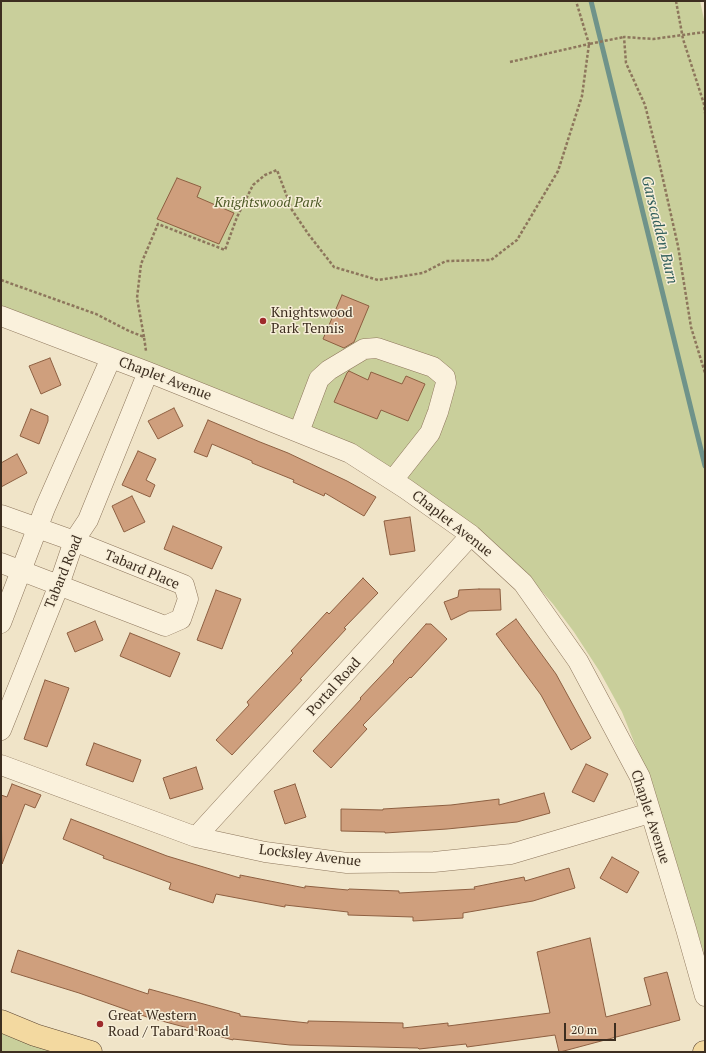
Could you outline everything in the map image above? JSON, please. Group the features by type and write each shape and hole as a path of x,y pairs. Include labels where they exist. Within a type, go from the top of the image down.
{"main road":[{"path":"1,1021 35,1035 90,1052"}],"street":[{"name":"Chaplet Avenue","path":"1,316 148,372 350,453 393,480 471,535 523,583 578,661 640,777 705,996"},
{"path":"299,432 319,379 329,370 364,349 377,348 433,367 445,377 446,383 430,433 393,480"},
{"path":"1,623 45,508 111,358"},
{"name":"Tabard Road","path":"1,730 59,585 74,541 88,520 148,372"},
{"name":"Tabard Place","path":"1,515 74,541 184,585 188,599 181,619 165,626 1,563"},
{"name":"Portal Road","path":"196,837 471,535"},
{"name":"Locksley Avenue","path":"1,765 196,837 265,852 347,863 434,862 511,854 650,813"}],"path":[{"path":"148,372 137,298 141,264 158,224 225,250 237,217 253,185 265,175 277,170 292,210 334,267 378,280 424,273 446,261 491,260 517,240 558,171 582,96 588,44 576,1"},
{"path":"676,1 682,35 704,104 705,113"},
{"path":"510,62 624,37 653,39 705,32"},
{"path":"624,37 626,63 645,105 658,157 678,246 691,328 705,373"},
{"path":"1,280 96,314 144,337"}],"green space":[{"name":"Knightswood Park","path":"1,1 700,1 705,24 705,956 649,779 622,712 600,672 574,632 553,604 524,571 350,453 1,316"},
{"path":"1,1031 56,1052 1,1052"}],"building":[{"path":"177,178 201,187 197,197 234,213 219,244 157,219"},
{"path":"342,295 369,306 354,342 344,348 323,339"},
{"path":"50,358 61,385 41,394 29,366"},
{"path":"349,371 368,380 371,372 402,384 406,376 425,384 408,421 381,410 377,419 334,402"},
{"path":"174,408 183,426 158,439 148,421"},
{"path":"31,409 48,416 48,421 39,444 20,436"},
{"path":"208,420 288,453 347,481 376,497 364,516 325,493 324,496 293,482 294,480 252,463 252,461 212,444 207,457 194,452"},
{"path":"138,451 156,459 146,480 155,485 150,497 122,485"},
{"path":"17,454 27,473 1,487 1,463"},
{"path":"132,496 145,522 124,532 112,506"},
{"path":"410,517 415,551 390,555 384,521"},
{"path":"173,526 222,547 212,569 164,549"},
{"path":"363,578 378,593 344,628 346,629 300,679 302,680 232,755 216,740 249,705 247,702 293,653 291,651 327,612 329,614"},
{"path":"500,589 501,610 469,611 451,620 444,602 458,597 459,590"},
{"path":"216,590 241,599 222,649 197,640"},
{"path":"516,619 556,674 591,738 571,750 541,695 496,634"},
{"path":"95,621 103,640 75,652 67,633"},
{"path":"426,624 431,624 447,639 411,678 410,677 363,725 367,729 331,768 313,751 394,662 393,661"},
{"path":"130,633 180,653 170,677 120,656"},
{"path":"45,680 69,688 47,747 24,739"},
{"path":"94,743 141,760 133,782 86,765"},
{"path":"586,764 608,774 594,802 572,792"},
{"path":"196,767 203,789 170,799 163,778"},
{"path":"12,784 41,795 35,808 25,804 2,864 1,795 7,797"},
{"path":"295,784 306,817 285,824 274,791"},
{"path":"544,793 550,813 517,822 385,833 341,831 341,809 383,810 451,805 499,799 499,805"},
{"path":"71,819 167,856 240,878 240,875 305,888 305,886 348,890 399,891 399,893 475,889 474,887 524,877 525,881 569,868 575,888 533,901 463,913 463,918 413,921 413,917 348,915 348,912 285,905 285,907 216,894 213,903 169,889 171,883 103,858 104,856 63,839"},
{"path":"612,857 639,872 627,893 600,878"},
{"path":"590,938 606,1017 651,1005 644,978 667,972 680,1020 560,1052 555,1035 467,1047 466,1044 419,1049 290,1045 233,1040 147,1017 79,993 11,972 18,950 148,994 149,989 240,1014 240,1016 308,1023 308,1021 403,1023 403,1028 448,1023 448,1026 550,1013 537,952"}],"waterway":[{"name":"Garscadden Burn","path":"591,1 705,466"}],"place":[{"name":"Knightswood Park Tennis","path":"263,321"},
{"name":"Great Western Road / Tabard Road","path":"100,1024"}]}
